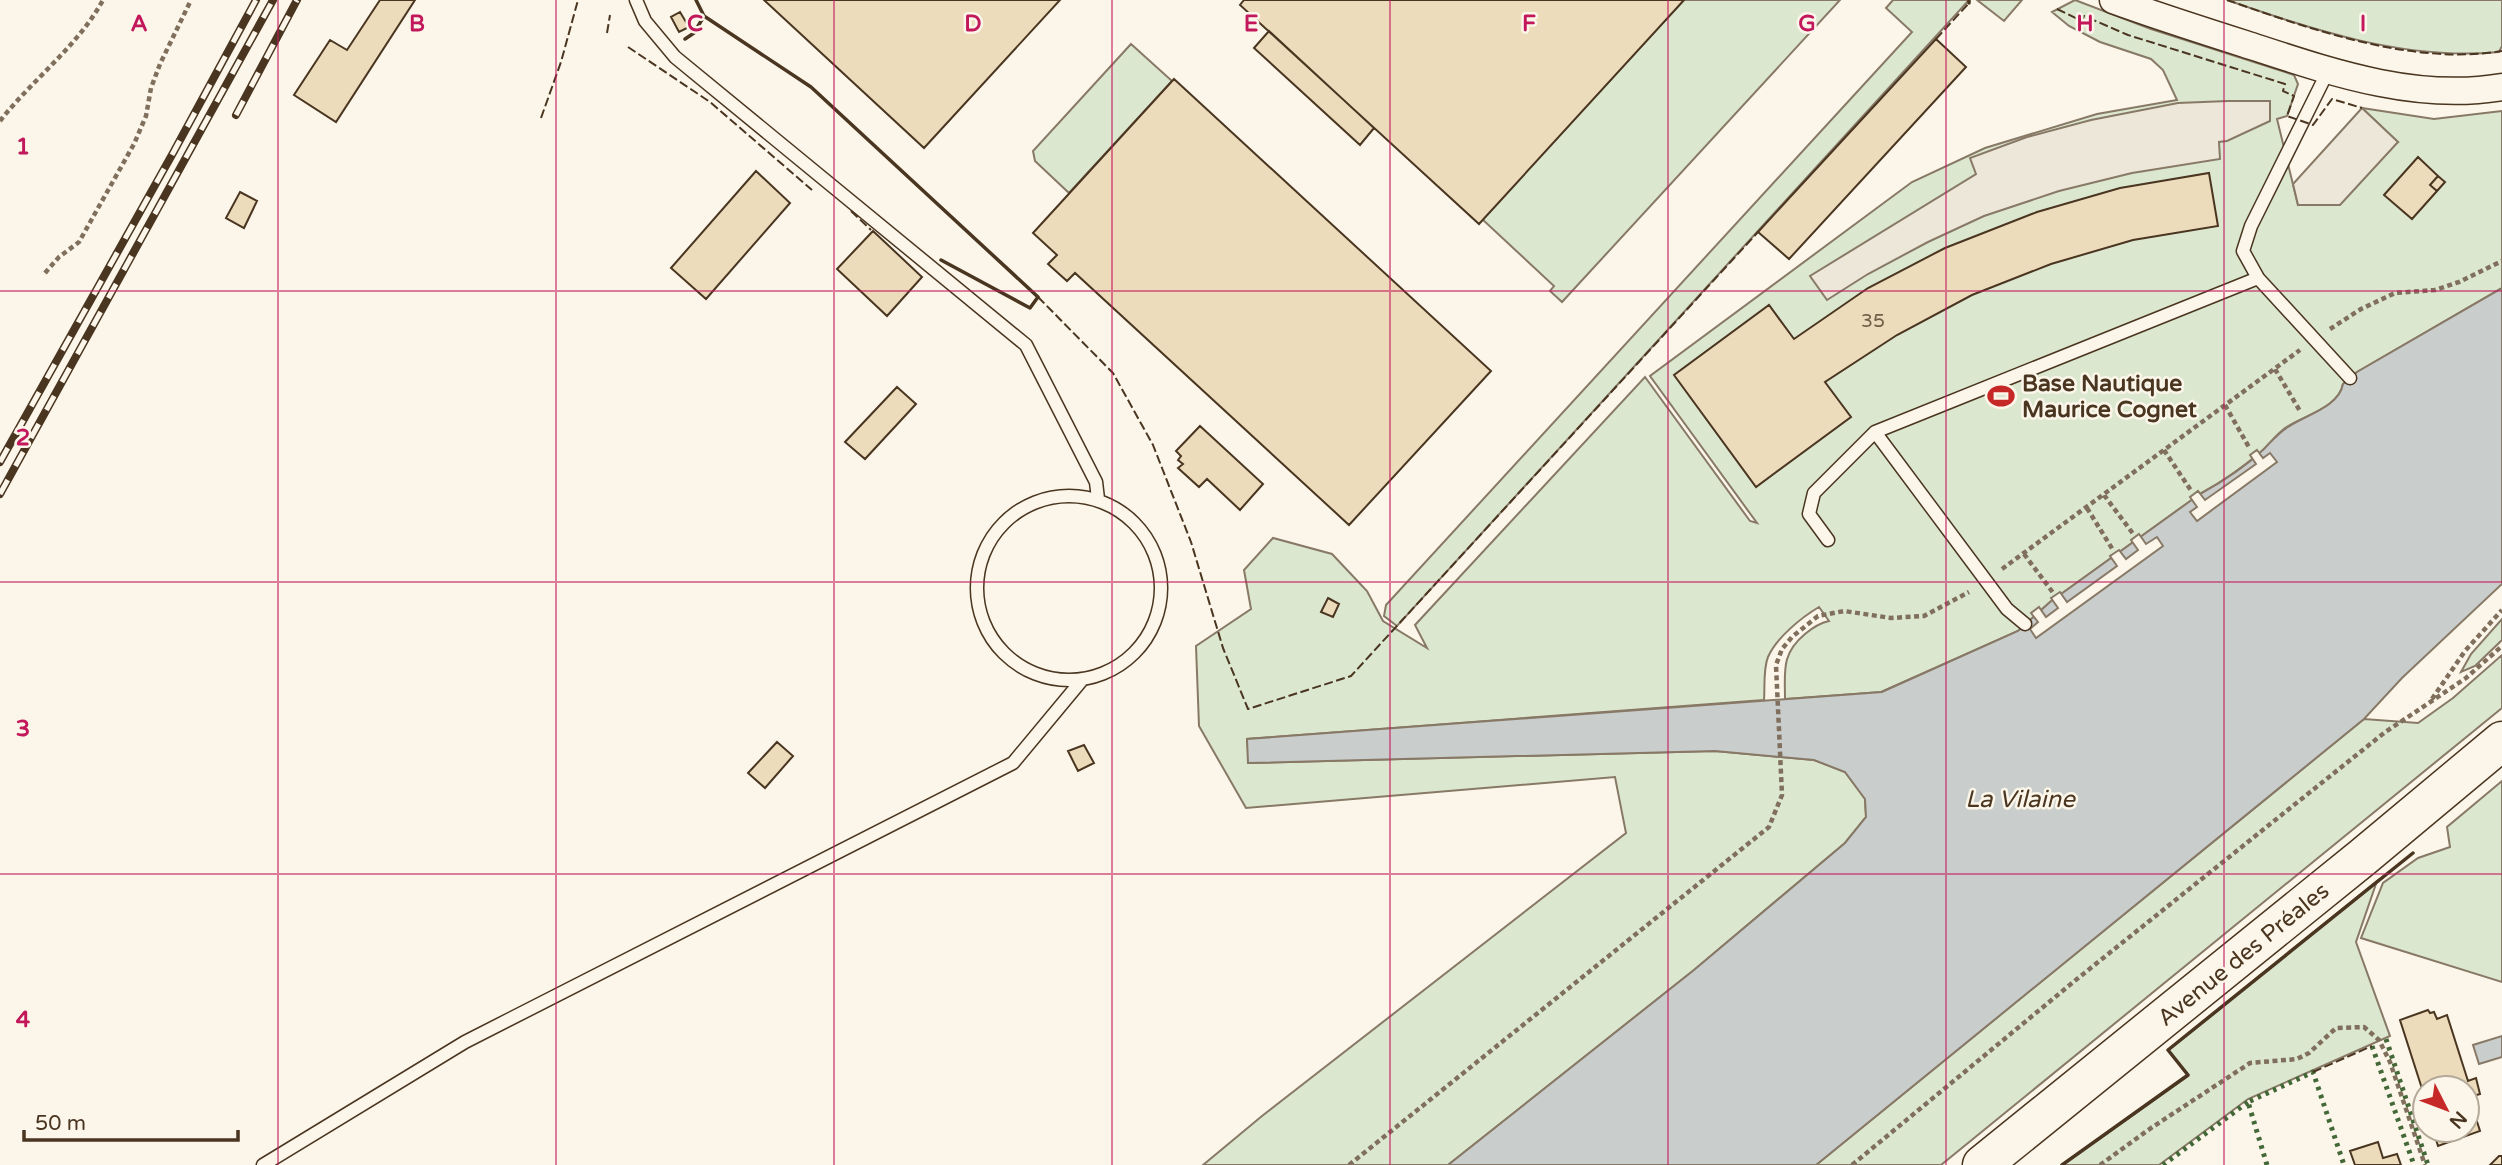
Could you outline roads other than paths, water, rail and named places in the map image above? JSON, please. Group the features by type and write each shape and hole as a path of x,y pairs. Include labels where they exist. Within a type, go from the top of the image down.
{"main road":[{"name":"Avenue des Préales","path":"1982,1165 2502,741"}],"street":[{"path":"2113,0 2328,71 2405,88 2437,91 2462,92 2502,87"}],"lane":[{"path":"636,0 645,21 676,57 1026,345 1097,482 1098,499"},
{"path":"2328,71 2251,226 2243,251 2258,278 2350,378"},
{"path":"1828,540 1809,514 1814,493 1875,432 2258,278"},
{"path":"1875,432 2007,608 2025,624"},
{"path":"1070,494 1098,499 1126,514 1148,538 1162,573 1161,605 1152,630 1133,656 1113,670 1082,680 1060,680 1029,672 1011,660 990,636 978,605 977,573 987,544 1007,518 1039,500 1070,494"},
{"path":"263,1165 465,1042 1013,763 1082,680"}],"water":[{"name":"La Vilaine","path":"2502,288 2502,584 2402,678 2364,719 1816,1165 1448,1165 1694,970 1845,843 1866,817 1865,799 1845,772 1814,760 1715,751 1248,763 1247,739 1882,692 2018,631 2050,602 2257,456 2284,429 2328,405 2340,392 2343,384 2357,372"},
{"path":"2502,1036 2502,1057 2479,1064 2473,1045"}],"railway":[{"path":"0,462 256,0"},
{"path":"0,494 273,0"},
{"path":"236,115 297,0"}],"place":[{"name":"Base Nautique Maurice Cognet","path":"2001,396"}]}
